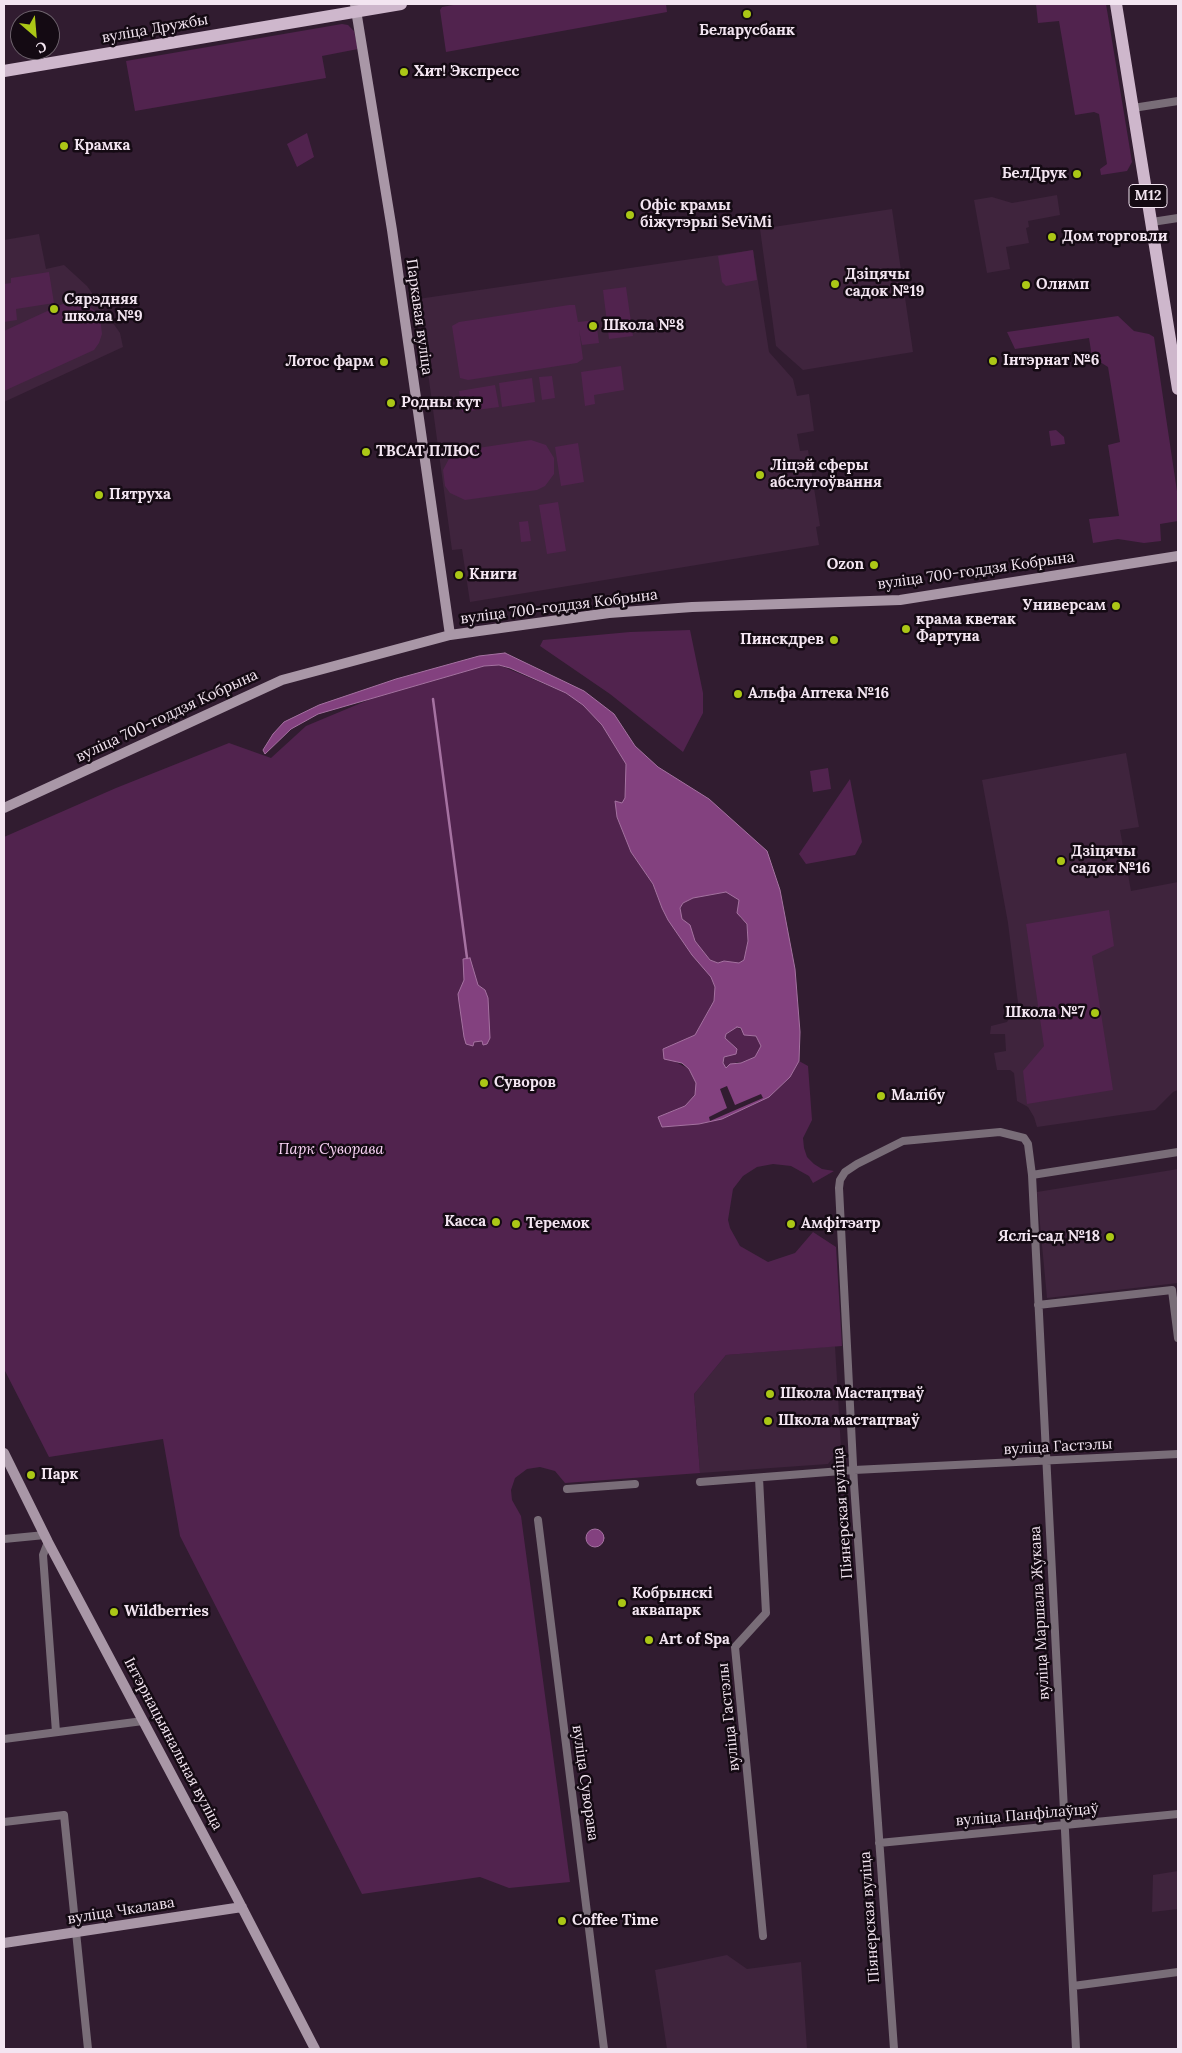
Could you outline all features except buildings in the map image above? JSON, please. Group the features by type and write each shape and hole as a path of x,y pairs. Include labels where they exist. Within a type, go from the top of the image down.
{"main road":[{"name":"вуліца Дружбы","path":"4,71 356,8 401,4"},
{"name":"М12","path":"1116,4 1152,222 1174,329 1178,389"}],"street":[{"name":"Паркавая вуліца","path":"356,8 392,230 450,635"},
{"path":"1133,108 1178,100"},
{"path":"1152,222 1178,218"},
{"name":"вуліца 700-годдзя Кобрына","path":"4,808 282,680 450,635 609,613 692,607 900,600 1178,556"},
{"name":"Піянерская вуліца","path":"894,2049 878,1843 854,1470 840,1180 856,1164 903,1141 1000,1132 1024,1138 1028,1144 1032,1175"},
{"path":"1032,1175 1178,1152"},
{"name":"вуліца Маршала Жукава","path":"1032,1175 1076,2049"},
{"path":"1038,1305 1172,1290 1178,1338"},
{"name":"Інтэрнацыянальная вуліца","path":"4,1453 47,1539 315,2049"},
{"name":"вуліца Гастэлы","path":"700,1482 854,1470 1178,1454"},
{"name":"вуліца Гастэлы","path":"759,1478 766,1613 735,1647 763,1936"},
{"path":"567,1489 635,1484"},
{"name":"вуліца Суворава","path":"538,1520 604,2049"},
{"path":"4,1539 47,1539 43,1556 56,1732"},
{"path":"4,1739 143,1721"},
{"name":"вуліца Панфілаўцаў","path":"878,1843 1178,1814"},
{"path":"4,1822 64,1815 88,2049"},
{"name":"вуліца Чкалава","path":"4,1942 76,1933 242,1907"},
{"path":"1073,1986 1178,1972"}],"shaded area":[{"path":"1057,195 1060,215 1028,221 1029,227 1026,228 1029,243 1006,247 1010,269 987,273 974,200 992,197 1012,203"},
{"name":"Дзіцячы садок №19","path":"892,209 913,352 803,370 776,346 760,229"},
{"name":"Сярэдняя школа №9","path":"39,234 46,269 64,265 87,286 120,333 123,347 4,402 4,240"},
{"path":"753,250 769,352 793,379 797,396 809,394 814,431 797,434 800,451 808,450 820,526 816,527 819,545 470,602 462,549 452,550 418,299"},
{"path":"505,653 584,691 614,714 635,746 658,767 709,799 767,851 780,890 795,969 800,1032 799,1061 790,1077 769,1097 722,1119 699,1124 662,1127 658,1117 685,1106 695,1095 696,1083 689,1069 682,1063 664,1059 663,1049 695,1035 714,1001 715,987 711,977 692,955 668,920 653,884 631,852 617,817 615,801 622,803 625,798 626,764 602,725 583,705 566,693 510,668 499,665 484,666 318,714 291,729 265,754 263,750 273,734 284,722 319,705 396,679 479,656","holes":["726,892 739,900 737,913 747,924 748,941 744,960 739,963 724,961 718,963 710,960 695,941 690,925 682,919 680,908 683,903 693,898","737,1027 741,1028 744,1035 756,1036 761,1046 755,1057 741,1063 730,1064 726,1068 723,1063 724,1057 736,1054 737,1049 725,1038 726,1034"]},
{"name":"Школа №7","path":"1126,753 1139,827 1120,830 1131,891 1178,882 1178,1090 1173,1092 1155,1110 1037,1127 1028,1107 1017,1101 1014,1073 1010,1070 997,1070 994,1053 1006,1051 1005,1034 990,1034 991,1026 1007,1022 1018,1003 1008,923 982,780"},
{"path":"470,958 478,985 485,990 488,998 490,1038 487,1044 483,1045 482,1041 474,1042 473,1046 466,1044 458,994 464,980 463,959"},
{"name":"Яслі-сад №18","path":"1178,1169 1178,1283 1047,1298 1037,1192"},
{"name":"Школа мастацтваў","path":"835,1346 841,1448 828,1464 700,1473 694,1394 726,1355"},
{"path":"595,1529 601,1532 604,1538 601,1544 595,1547 589,1544 586,1538 589,1532"},
{"path":"1178,1871 1178,1909 1152,1912 1153,1875"},
{"path":"727,1955 747,1969 801,1962 807,2049 667,2049 655,1970"}],"green space":[{"path":"459,4 666,4 667,12 446,52 440,10 442,7"},
{"path":"1036,4 1106,4 1132,162 1127,171 1101,175 1100,169 1107,164 1099,114 1094,112 1075,115 1059,21 1038,23"},
{"path":"342,24 348,25 354,31 358,49 322,56 326,78 135,111 126,61"},
{"path":"307,133 314,157 297,167 287,144"},
{"path":"753,250 757,280 726,286 722,282 718,256"},
{"path":"49,272 54,303 16,309 17,320 4,322 4,284 11,283 11,278"},
{"path":"626,287 633,336 609,339 603,290"},
{"path":"69,301 87,304 100,316 102,334 94,350 4,391 4,331"},
{"path":"575,305 578,322 596,320 599,343 582,345 579,330 583,359 577,363 468,380 460,378 452,326 459,322"},
{"path":"1118,316 1134,331 1154,337 1178,498 1178,521 1160,524 1161,541 1144,543 1118,539 1093,543 1089,519 1119,516 1108,445 1120,442 1108,367 1092,357 1089,338 1015,349 1007,332"},
{"path":"621,366 624,390 594,395 595,404 585,406 581,372"},
{"path":"552,376 555,398 542,400 539,377"},
{"path":"532,378 535,402 502,407 499,383"},
{"path":"495,385 499,407 462,412 459,391"},
{"path":"1056,430 1064,437 1065,444 1051,446 1049,431"},
{"path":"531,440 546,445 554,458 554,474 545,486 537,490 465,500 450,493 445,486 443,470 451,455 458,451"},
{"path":"578,443 584,482 561,486 555,447"},
{"path":"558,502 566,551 547,554 539,505"},
{"path":"528,521 531,541 521,542 519,522"},
{"path":"690,630 703,693 703,713 683,752 610,694 540,646 543,640 630,632"},
{"name":"Парк Суворава","path":"499,665 566,693 583,705 602,725 626,764 625,798 622,803 616,801 617,817 631,852 653,884 662,908 683,942 711,977 715,987 714,1001 695,1035 663,1050 670,1059 689,1069 696,1083 695,1095 685,1106 658,1117 662,1127 699,1124 722,1119 769,1097 790,1077 799,1061 808,1066 812,1120 803,1138 804,1148 807,1157 814,1164 822,1169 834,1171 813,1183 809,1176 791,1166 773,1164 757,1167 743,1176 733,1189 728,1220 730,1228 740,1246 768,1262 795,1253 813,1232 836,1247 842,1346 726,1355 694,1394 700,1473 565,1483 555,1471 540,1467 527,1469 515,1478 511,1490 512,1500 521,1516 570,1882 509,1888 480,1877 362,1894 180,1536 163,1439 49,1457 4,1369 4,837 116,788 229,743 271,758 306,726 373,698 484,666"},
{"path":"828,768 831,789 813,792 810,771"},
{"path":"850,779 862,842 855,855 806,864 799,854"},
{"path":"726,892 739,899 740,918 747,923 748,941 744,960 739,963 724,961 718,963 710,960 695,941 682,919 680,908 683,903 693,898"},
{"path":"1109,910 1114,946 1092,956 1113,1090 1027,1104 1023,1071 1044,1046 1026,924"},
{"path":"736,1027 752,1036 756,1036 761,1046 755,1057 741,1063 737,1062 726,1068 723,1063 724,1057 729,1056 732,1044 725,1038 726,1034"}],"pier":[{"path":"727,1086 735,1105 761,1094 763,1098 710,1121 709,1117 727,1108 720,1089"}],"waterway":[{"path":"433,699 467,958"}],"place":[{"name":"Беларусбанк","path":"747,14"},
{"name":"Хит! Экспресс","path":"404,72"},
{"name":"Крамка","path":"64,146"},
{"name":"БелДрук","path":"1077,174"},
{"name":"Офіс крамы біжутэрыі SeViMi","path":"630,215"},
{"name":"Дом торговли","path":"1052,237"},
{"name":"Дзіцячы садок №19","path":"835,284"},
{"name":"Олимп","path":"1026,285"},
{"name":"Сярэдняя школа №9","path":"54,309"},
{"name":"Школа №8","path":"593,326"},
{"name":"Інтэрнат №6","path":"993,361"},
{"name":"Лотос фарм","path":"384,362"},
{"name":"Родны кут","path":"391,403"},
{"name":"ТВСАТ ПЛЮС","path":"366,452"},
{"name":"Ліцэй сферы абслугоўвання","path":"760,475"},
{"name":"Пятруха","path":"99,495"},
{"name":"Ozon","path":"874,565"},
{"name":"Книги","path":"459,575"},
{"name":"Универсам","path":"1116,606"},
{"name":"крама кветак Фартуна","path":"906,629"},
{"name":"Пинскдрев","path":"834,640"},
{"name":"Альфа Аптека №16","path":"738,694"},
{"name":"Дзіцячы садок №16","path":"1061,861"},
{"name":"Школа №7","path":"1095,1013"},
{"name":"Суворов","path":"484,1083"},
{"name":"Малібу","path":"881,1096"},
{"name":"Касса","path":"496,1222"},
{"name":"Теремок","path":"516,1224"},
{"name":"Амфітэатр","path":"791,1224"},
{"name":"Яслі-сад №18","path":"1110,1237"},
{"name":"Школа Мастацтваў","path":"770,1394"},
{"name":"Школа мастацтваў","path":"768,1421"},
{"name":"Парк","path":"31,1475"},
{"name":"Кобрынскі аквапарк","path":"622,1603"},
{"name":"Wildberries","path":"114,1612"},
{"name":"Art of Spa","path":"649,1640"},
{"name":"Coffee Time","path":"562,1921"}]}
